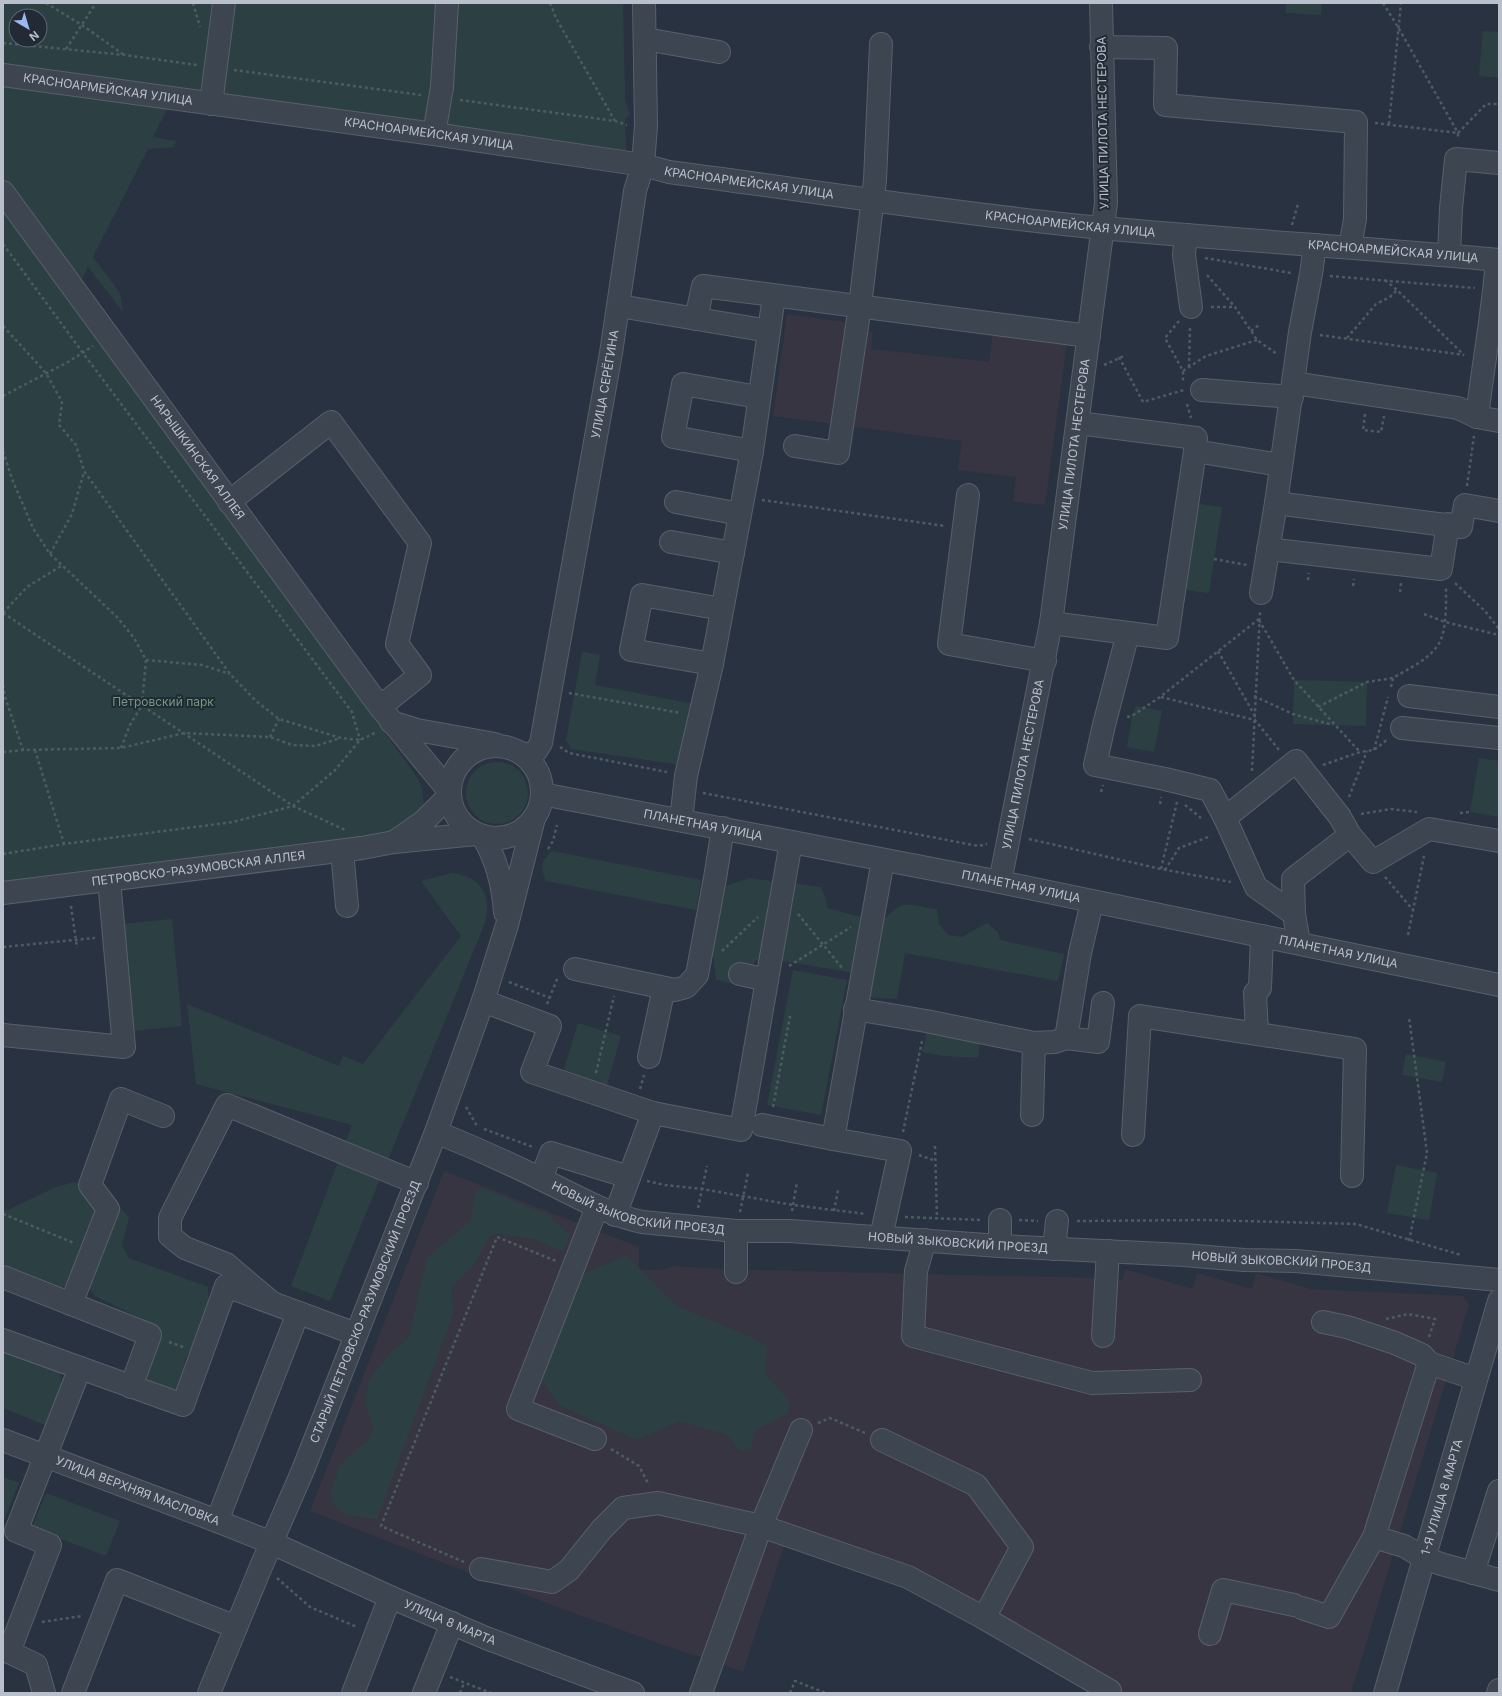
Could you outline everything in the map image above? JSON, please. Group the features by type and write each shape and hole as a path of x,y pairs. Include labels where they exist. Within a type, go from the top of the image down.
{"street":[{"path":"211,104 224,3"},
{"path":"434,134 441,98 447,3"},
{"name":"УЛИЦА СЕРЁГИНА","path":"525,756 536,751 541,743 618,306 635,191 643,165 646,126 644,3"},
{"name":"УЛИЦА ПИЛОТА НЕСТЕРОВА","path":"1000,882 1045,661 1051,623 1106,203 1101,3"},
{"path":"645,39 719,52"},
{"path":"795,446 838,453 860,306 873,200 881,44"},
{"path":"1101,47 1166,48 1165,105 1356,122 1355,219 1350,247"},
{"name":"КРАСНОАРМЕЙСКАЯ УЛИЦА","path":"3,75 434,134 643,165 669,172 873,200 1102,228 1498,260"},
{"path":"1449,255 1451,208 1456,159 1499,163"},
{"name":"НАРЫШКИНСКАЯ АЛЛЕЯ","path":"3,192 229,502 383,720 449,793"},
{"path":"1186,235 1184,255 1191,307"},
{"path":"1261,594 1276,503 1300,332 1315,245"},
{"path":"1477,417 1498,260"},
{"path":"696,318 703,286 1089,336"},
{"path":"681,820 686,776 712,664 752,451 758,398 774,296"},
{"path":"618,306 769,331"},
{"path":"1202,390 1294,382 1458,408 1477,417 1499,421"},
{"path":"752,451 673,438 683,384 758,398"},
{"path":"229,502 332,422 420,543 397,644 420,675 383,720 417,730 498,745 512,748 525,756 535,766 541,780 542,794 540,807 534,818 522,830 507,837 495,839 480,836 462,824 452,808 449,793 453,773 464,758 480,748 498,745"},
{"path":"1051,623 1167,638 1195,451 1196,438 1078,423"},
{"path":"1195,451 1281,465"},
{"path":"968,496 948,644 1045,661"},
{"path":"676,502 742,506"},
{"path":"1276,503 1448,524 1461,527 1465,505 1499,510"},
{"path":"1267,558 1443,571 1448,524"},
{"path":"670,542 733,553"},
{"path":"712,664 631,650 642,595 722,609"},
{"path":"1128,633 1095,765 1210,790 1228,824 1256,887 1294,914"},
{"path":"1409,696 1499,707"},
{"path":"1402,728 1499,738"},
{"path":"1228,824 1250,798 1298,768 1373,862 1424,821 1499,841"},
{"name":"ПЕТРОВСКО-РАЗУМОВСКАЯ АЛЛЕЯ","path":"394,842 424,821 449,793"},
{"name":"ПЛАНЕТНАЯ УЛИЦА","path":"542,794 1000,882 1499,985"},
{"name":"СТАРЫЙ ПЕТРОВСКО-РАЗУМОВСКИЙ ПРОЕЗД","path":"209,1693 303,1470 436,1132 483,1001 507,925 534,818"},
{"path":"1298,943 1294,914 1293,878 1345,826"},
{"path":"575,969 675,990 686,986 698,975 716,878 723,828"},
{"name":"ПЕТРОВСКО-РАЗУМОВСКАЯ АЛЛЕЯ","path":"3,893 109,880 346,841 394,842 480,836"},
{"name":"СТАРЫЙ ПЕТРОВСКО-РАЗУМОВСКИЙ ПРОЕЗД","path":"480,836 496,863 504,890 507,925"},
{"path":"346,841 347,906"},
{"path":"483,1001 550,1026 532,1072 644,1110 741,1130 791,842"},
{"path":"833,1140 855,1009 883,860"},
{"path":"3,1035 124,1047 109,880"},
{"path":"1066,1038 1080,953 1092,902"},
{"path":"1257,1034 1255,993 1260,988 1262,936"},
{"path":"740,974 767,980"},
{"path":"649,1057 664,988"},
{"path":"855,1009 926,1021 1034,1043 1055,1042 1066,1038 1098,1042 1103,1003"},
{"path":"1133,1135 1140,1016 1355,1049 1352,1176"},
{"path":"1032,1114 1034,1043"},
{"path":"71,1304 108,1208 90,1185 120,1099 162,1116"},
{"path":"271,1302 226,1264 185,1248 170,1236 170,1218 227,1105 416,1183"},
{"path":"595,1439 518,1409 573,1268 606,1211 629,1177 644,1110"},
{"path":"765,1126 833,1140 900,1151 881,1237"},
{"name":"НОВЫЙ ЗЫКОВСКИЙ ПРОЕЗД","path":"436,1132 541,1179 606,1211 642,1222 736,1231 790,1231 1000,1246 1244,1260 1296,1261 1499,1280"},
{"path":"541,1179 551,1153 629,1177"},
{"path":"1000,1220 1000,1246"},
{"path":"1054,1249 1057,1221"},
{"path":"736,1231 736,1272"},
{"path":"925,1240 916,1271 912,1336 1092,1383 1190,1380"},
{"path":"1103,1336 1108,1251"},
{"path":"3,1277 150,1335 131,1387"},
{"path":"3,1340 183,1405 226,1286 356,1334"},
{"name":"1-Я УЛИЦА 8 МАРТА","path":"1385,1693 1476,1379 1494,1335 1499,1300"},
{"path":"217,1521 298,1313"},
{"path":"1322,1322 1347,1327 1395,1343 1422,1355 1429,1363 1476,1379"},
{"path":"1210,1634 1223,1590 1298,1606 1329,1617 1374,1537 1429,1363"},
{"path":"44,1693 36,1665 6,1650 20,1626 50,1545 9,1529 47,1455 80,1368"},
{"path":"701,1693 760,1526 801,1430"},
{"name":"УЛИЦА ВЕРХНЯЯ МАСЛОВКА","path":"3,1440 47,1455 272,1543"},
{"path":"882,1440 976,1485 1022,1547 984,1618"},
{"path":"1473,1573 1499,1491"},
{"path":"481,1569 552,1582 569,1570 602,1529 623,1508 658,1503 760,1526 908,1577 984,1618 1110,1691 1109,1693"},
{"path":"1374,1537 1404,1546 1424,1558 1499,1580"},
{"name":"УЛИЦА 8 МАРТА","path":"272,1543 390,1597 486,1638 633,1693"},
{"path":"73,1693 117,1580 236,1627"},
{"path":"353,1693 390,1597"},
{"path":"424,1693 452,1623"}],"path":[{"path":"46,3 82,25 125,55"},
{"path":"66,49 96,3"},
{"path":"550,3 556,18 616,121"},
{"path":"1383,3 1458,133 1456,159"},
{"path":"1389,124 1401,3"},
{"path":"3,43 125,55 616,121 626,125"},
{"path":"1458,133 1486,104 1499,104"},
{"path":"1356,122 1389,124 1458,133"},
{"path":"1291,229 1298,204"},
{"path":"3,244 83,354 352,712 360,740"},
{"path":"1206,273 1235,307 1257,340 1294,382"},
{"path":"1385,280 1464,356 1483,367"},
{"path":"1347,339 1376,304 1390,297 1397,290"},
{"path":"1191,307 1165,338 1183,371 1206,356 1257,340"},
{"path":"1251,331 1259,325"},
{"path":"3,326 46,373 62,402 59,425 76,444 84,471 230,674 256,701 279,719 341,738 360,740"},
{"path":"1300,332 1464,356"},
{"path":"3,396 83,354 95,345"},
{"path":"1102,366 1126,355"},
{"path":"1119,357 1143,402 1183,390 1202,390"},
{"path":"1365,412 1363,430 1382,432 1384,415 1381,414 1383,396"},
{"path":"1465,505 1477,417"},
{"path":"3,451 12,479 33,528 50,554 61,566 117,617 134,638 146,660 142,705 130,725 122,748"},
{"path":"50,554 72,514 84,471"},
{"path":"742,506 963,529"},
{"path":"1214,560 1267,558"},
{"path":"61,566 27,587 3,613 346,841"},
{"path":"1318,708 1367,682 1393,678 1422,661 1438,645 1445,622 1443,571"},
{"path":"1443,571 1485,611 1499,629"},
{"path":"1424,614 1445,622 1499,635"},
{"path":"1104,725 1132,716 1160,697 1259,619"},
{"path":"1250,798 1259,619"},
{"path":"1259,619 1294,680 1318,708 1360,752"},
{"path":"1218,651 1255,716"},
{"path":"146,660 202,665 230,674"},
{"path":"1374,750 1393,678"},
{"path":"3,685 5,697 23,750"},
{"path":"566,692 699,716"},
{"path":"1254,696 1293,714 1334,725"},
{"path":"1160,697 1255,720 1298,768 1360,752 1374,750 1402,728"},
{"path":"270,737 279,719"},
{"path":"3,854 64,844 233,822 293,806 335,770 360,740 383,720"},
{"path":"3,752 23,750 122,748 184,733 270,737 292,745 316,746 341,738"},
{"path":"559,745 569,754 686,776 698,792 978,846 1009,839 1028,839 1161,870 1256,887"},
{"path":"35,750 64,844"},
{"path":"1345,826 1367,751"},
{"path":"1162,797 1167,798"},
{"path":"1172,799 1178,800 1202,818"},
{"path":"1161,870 1178,800"},
{"path":"1345,826 1391,809 1424,821 1413,910 1408,935"},
{"path":"1455,813 1470,812"},
{"path":"1165,870 1179,848 1221,832 1228,824"},
{"path":"547,851 553,841 557,825"},
{"path":"1373,862 1413,910"},
{"path":"782,894 860,988"},
{"path":"72,906 77,948"},
{"path":"767,980 874,912"},
{"path":"720,953 759,916"},
{"path":"3,947 115,936"},
{"path":"540,1022 562,966 575,969"},
{"path":"592,1092 618,978"},
{"path":"505,980 550,998"},
{"path":"765,1126 790,1016"},
{"path":"1409,1017 1428,1153 1409,1241"},
{"path":"900,1151 926,1021"},
{"path":"644,1110 649,1057"},
{"path":"463,1102 477,1126 551,1153"},
{"path":"935,1146 937,1219"},
{"path":"694,1228 707,1166"},
{"path":"736,1231 742,1196 748,1173"},
{"path":"629,1177 665,1185 702,1189 793,1205 886,1216 937,1219 1057,1221 1204,1220 1356,1224 1409,1241 1466,1256"},
{"path":"790,1231 797,1182"},
{"path":"832,1234 838,1190"},
{"path":"3,1214 92,1250"},
{"path":"481,1569 381,1526 496,1237 573,1268"},
{"path":"150,1335 202,1354"},
{"path":"801,1430 830,1418 882,1440"},
{"path":"595,1439 639,1466 658,1503"},
{"path":"274,1575 310,1607 376,1634"},
{"path":"20,1626 85,1615"},
{"path":"433,1671 491,1693"},
{"path":"790,1693 795,1681 826,1693"},
{"path":"460,1693 464,1683"}],"shaded area":[{"path":"995,313 1067,343 1045,505 1013,501 1016,477 958,470 962,441 773,416 787,314 851,323 873,333 871,349 989,362"},
{"path":"444,1171 639,1247 639,1270 662,1270 672,1266 746,1270 1101,1278 1107,1276 1122,1280 1125,1269 1193,1289 1197,1273 1252,1289 1256,1273 1311,1289 1463,1296 1469,1305 1351,1693 1098,1693 905,1584 785,1543 743,1672 715,1662 718,1653 705,1648 701,1657 689,1654 565,1610 310,1511"}],"green space":[{"name":"Петровский парк","path":"3,3 623,3 625,100 630,115 625,119 626,156 178,88 153,137 176,141 174,147 148,149 93,257 120,293 123,312 88,267 70,303 417,777 422,789 424,805 416,818 402,829 372,839 3,882"},
{"path":"1286,3 1322,3 1321,15 1286,13"},
{"path":"1483,31 1499,32 1499,78 1479,76"},
{"path":"1199,504 1222,507 1209,593 1186,590"},
{"path":"582,652 600,655 595,685 694,704 682,765 571,749 566,740"},
{"path":"1294,680 1367,682 1366,726 1293,724"},
{"path":"1136,706 1162,711 1154,752 1127,747 1132,716"},
{"path":"1479,758 1499,761 1499,817 1470,812"},
{"path":"497,762 509,764 519,771 526,781 528,793 526,805 519,815 509,822 497,824 485,822 475,815 468,805 466,793 468,781 475,771 485,764"},
{"path":"552,851 701,880 696,910 546,881 542,868 544,861"},
{"path":"452,873 470,878 482,889 487,904 485,923 330,1301 291,1286 352,1125 196,1084 187,1004 339,1066 343,1056 363,1064 461,936 421,881"},
{"path":"749,878 821,887 826,900 827,908 853,915 883,920 896,908 905,905 937,909 939,924 948,935 962,937 987,923 998,932 1000,940 1064,954 1058,981 905,953 897,999 864,997 856,973 783,961 756,960 741,983 728,983 716,979 713,954 724,887"},
{"path":"172,919 182,1026 131,1031 121,924"},
{"path":"793,970 847,980 821,1115 767,1105"},
{"path":"578,1023 621,1036 606,1088 562,1076"},
{"path":"929,1025 981,1033 978,1058 945,1056 922,1052"},
{"path":"1406,1054 1446,1062 1442,1082 1402,1075"},
{"path":"1396,1165 1437,1173 1429,1220 1387,1213"},
{"path":"75,1182 111,1198 129,1217 122,1246 129,1258 208,1287 208,1317 185,1360 179,1390 153,1386 143,1370 154,1354 152,1324 95,1296 85,1282 62,1287 3,1264 3,1210 8,1210 56,1187"},
{"path":"482,1188 550,1216 570,1235 563,1252 537,1240 497,1233 489,1237 475,1263 452,1286 453,1314 377,1519 345,1515 331,1501 331,1492 340,1465 370,1438 373,1429 365,1401 369,1380 387,1357 409,1336 427,1258 470,1221 475,1193"},
{"path":"627,1256 677,1306 755,1339 767,1347 765,1373 790,1402 788,1413 755,1430 752,1448 740,1451 726,1434 678,1421 637,1440 559,1405 541,1379 584,1273"},
{"path":"3,1351 59,1367 63,1398 45,1425 3,1408"},
{"path":"3,1477 19,1483 5,1518 3,1517"},
{"path":"46,1493 120,1521 106,1556 32,1528"}]}
